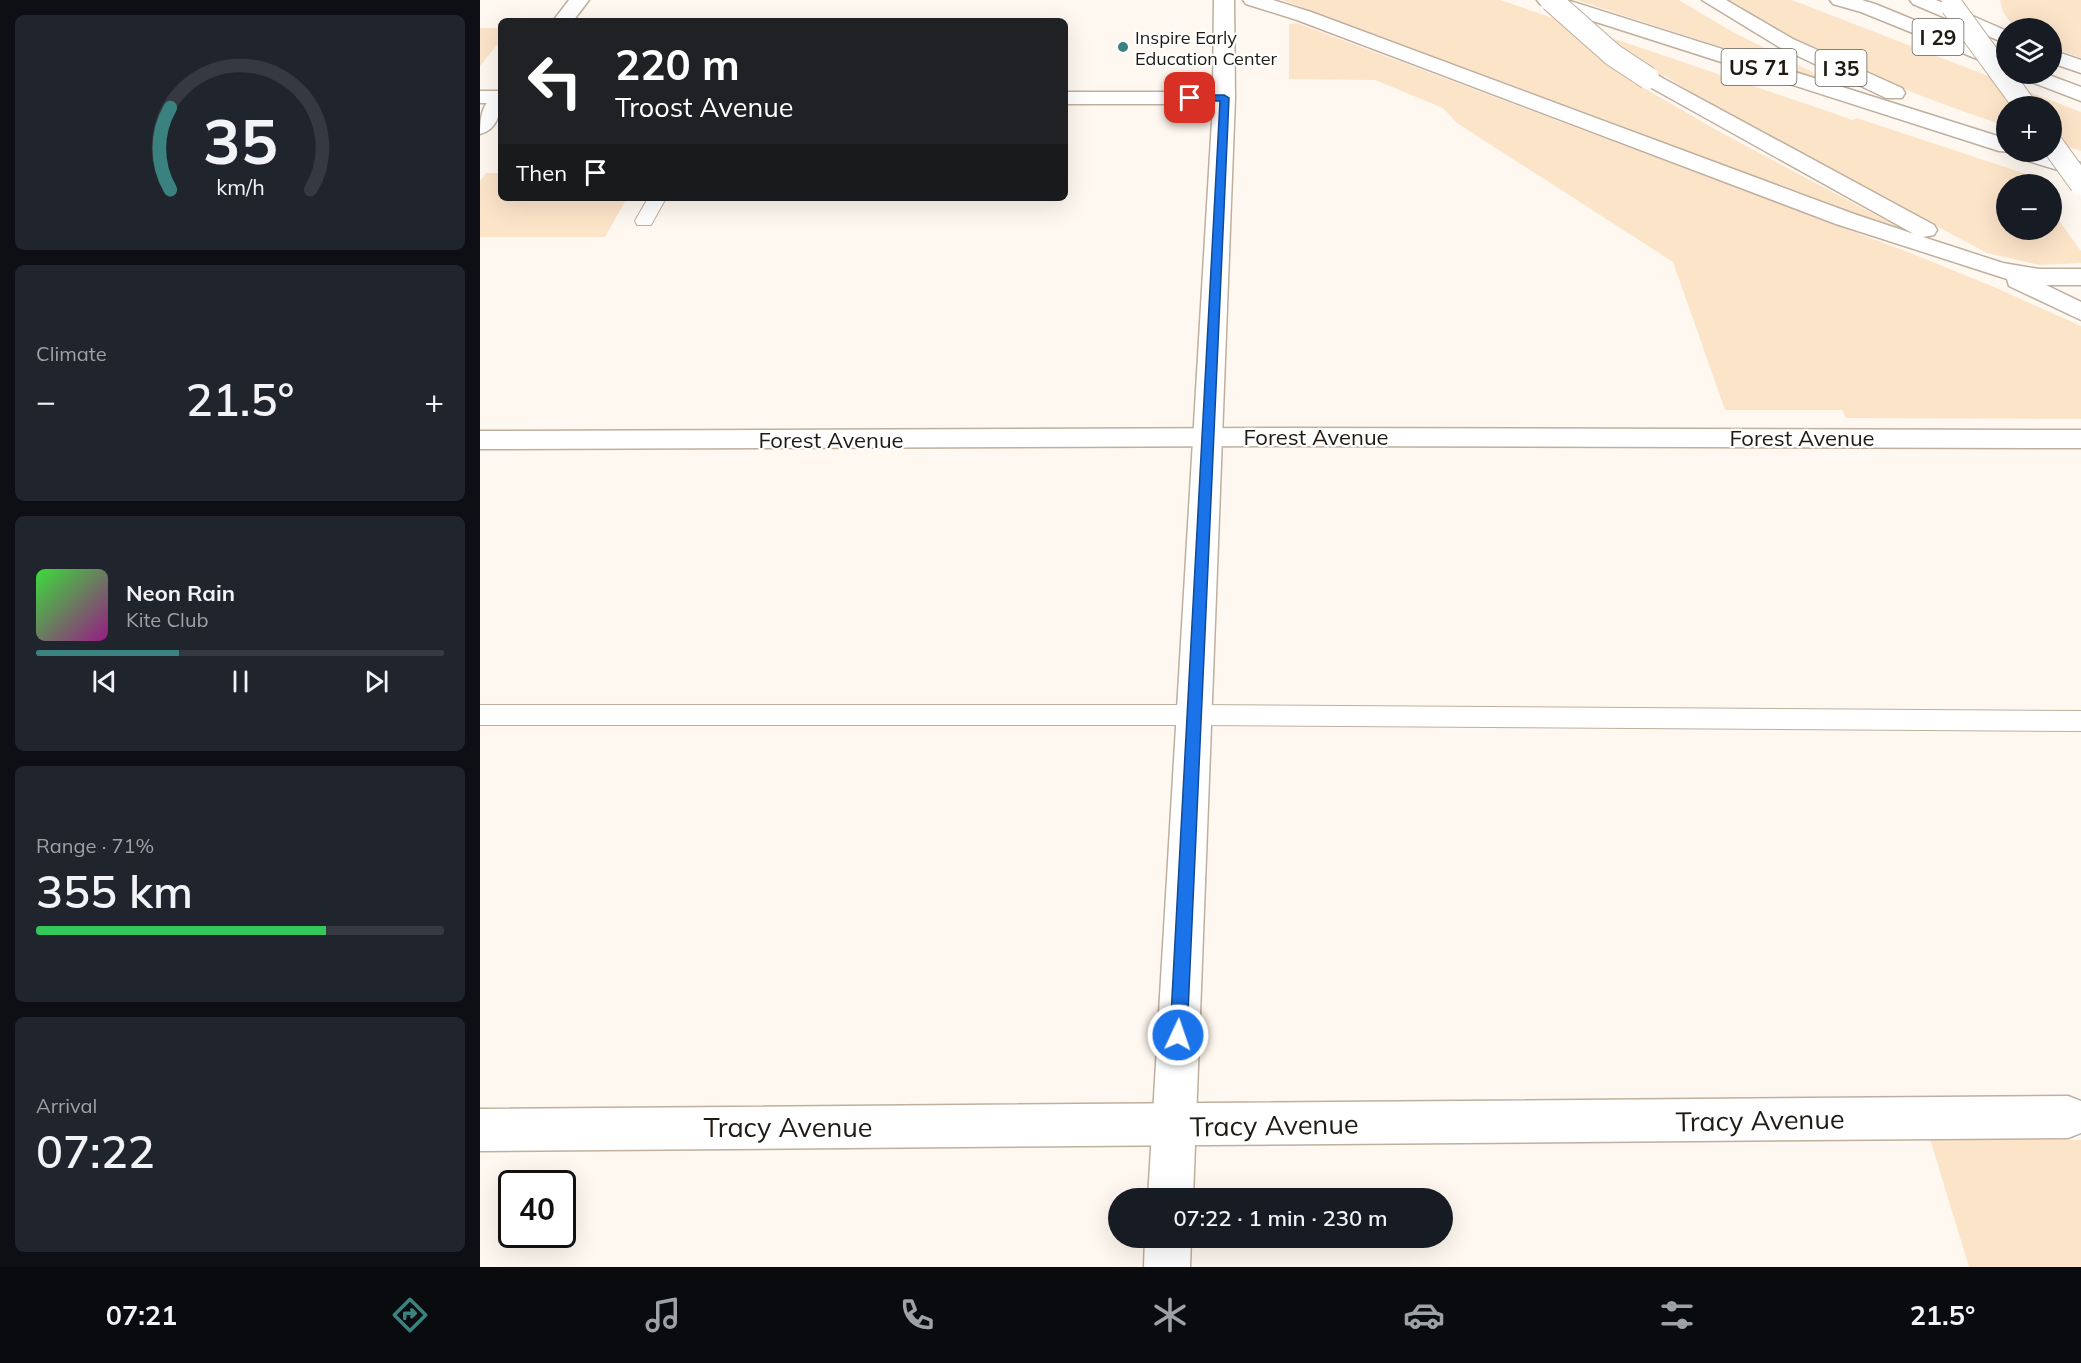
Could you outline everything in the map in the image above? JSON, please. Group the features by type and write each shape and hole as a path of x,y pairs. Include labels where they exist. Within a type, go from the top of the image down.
{"main road":[{"path":"565,18 579,0"},
{"path":"1171,1188 1224,98 1224,0"},
{"path":"1253,0 1304,16 1845,219 1998,270 2039,277 2081,277"},
{"path":"1549,0 1614,56 1648,78 1998,270 2081,312"},
{"name":"US 71","path":"1549,0 1970,135"},
{"name":"I 35","path":"1712,0 1785,43 1884,87 1970,135"},
{"path":"1840,0 1862,4"},
{"path":"1920,0 1996,33"},
{"name":"I 29","path":"1862,4 1996,60"},
{"path":"1952,6 2018,96"},
{"path":"2062,60 2081,67"},
{"path":"2053,84 2081,95"},
{"path":"480,97 498,98"},
{"path":"1068,98 1224,98"},
{"path":"480,127 498,102"},
{"path":"1970,135 1996,143"},
{"path":"2062,158 2081,184"},
{"path":"2055,162 2081,170"},
{"name":"Forest Avenue","path":"480,440 1208,437 2081,439"},
{"name":"Tracy Avenue","path":"480,1130 2068,1117"},
{"path":"1167,1267 1168,1248"}],"lane":[{"path":"644,221 655,201"},
{"path":"480,715 2081,721"}],"shaded area":[{"path":"1282,0 1500,0 1852,120 1857,118 2026,174 1996,174 1996,240 2062,240 2062,225 2081,251 2081,263 2040,265 1987,253 1717,109 1665,76 1637,84 1720,132 1904,230 1900,233"},
{"path":"1576,0 1679,0 1731,31 1828,80 1825,81"},
{"path":"1726,0 1792,0 1996,79 1996,84 2009,84 2040,96 1996,96 1996,122 1862,71 1759,20"},
{"path":"2000,0 2081,0 2081,58 2062,51 2062,18 2007,18"},
{"path":"1297,23 1908,252 2081,326 2081,419 1846,418 1842,410 1725,410 1673,262 1457,123 1443,108 1375,80 1289,79 1289,24"},
{"path":"480,28 498,28 498,44 480,66"},
{"path":"2062,105 2081,112 2081,151 2062,145"},
{"path":"486,173 498,173 498,201 625,201 605,237 480,237 480,181"},
{"path":"1930,1139 2081,1140 2081,1267 1969,1267"}],"place":[{"name":"Inspire Early Education Center","path":"1123,47"}],"route":[{"path":"1178,1035 1224,98 1190,98"}]}
